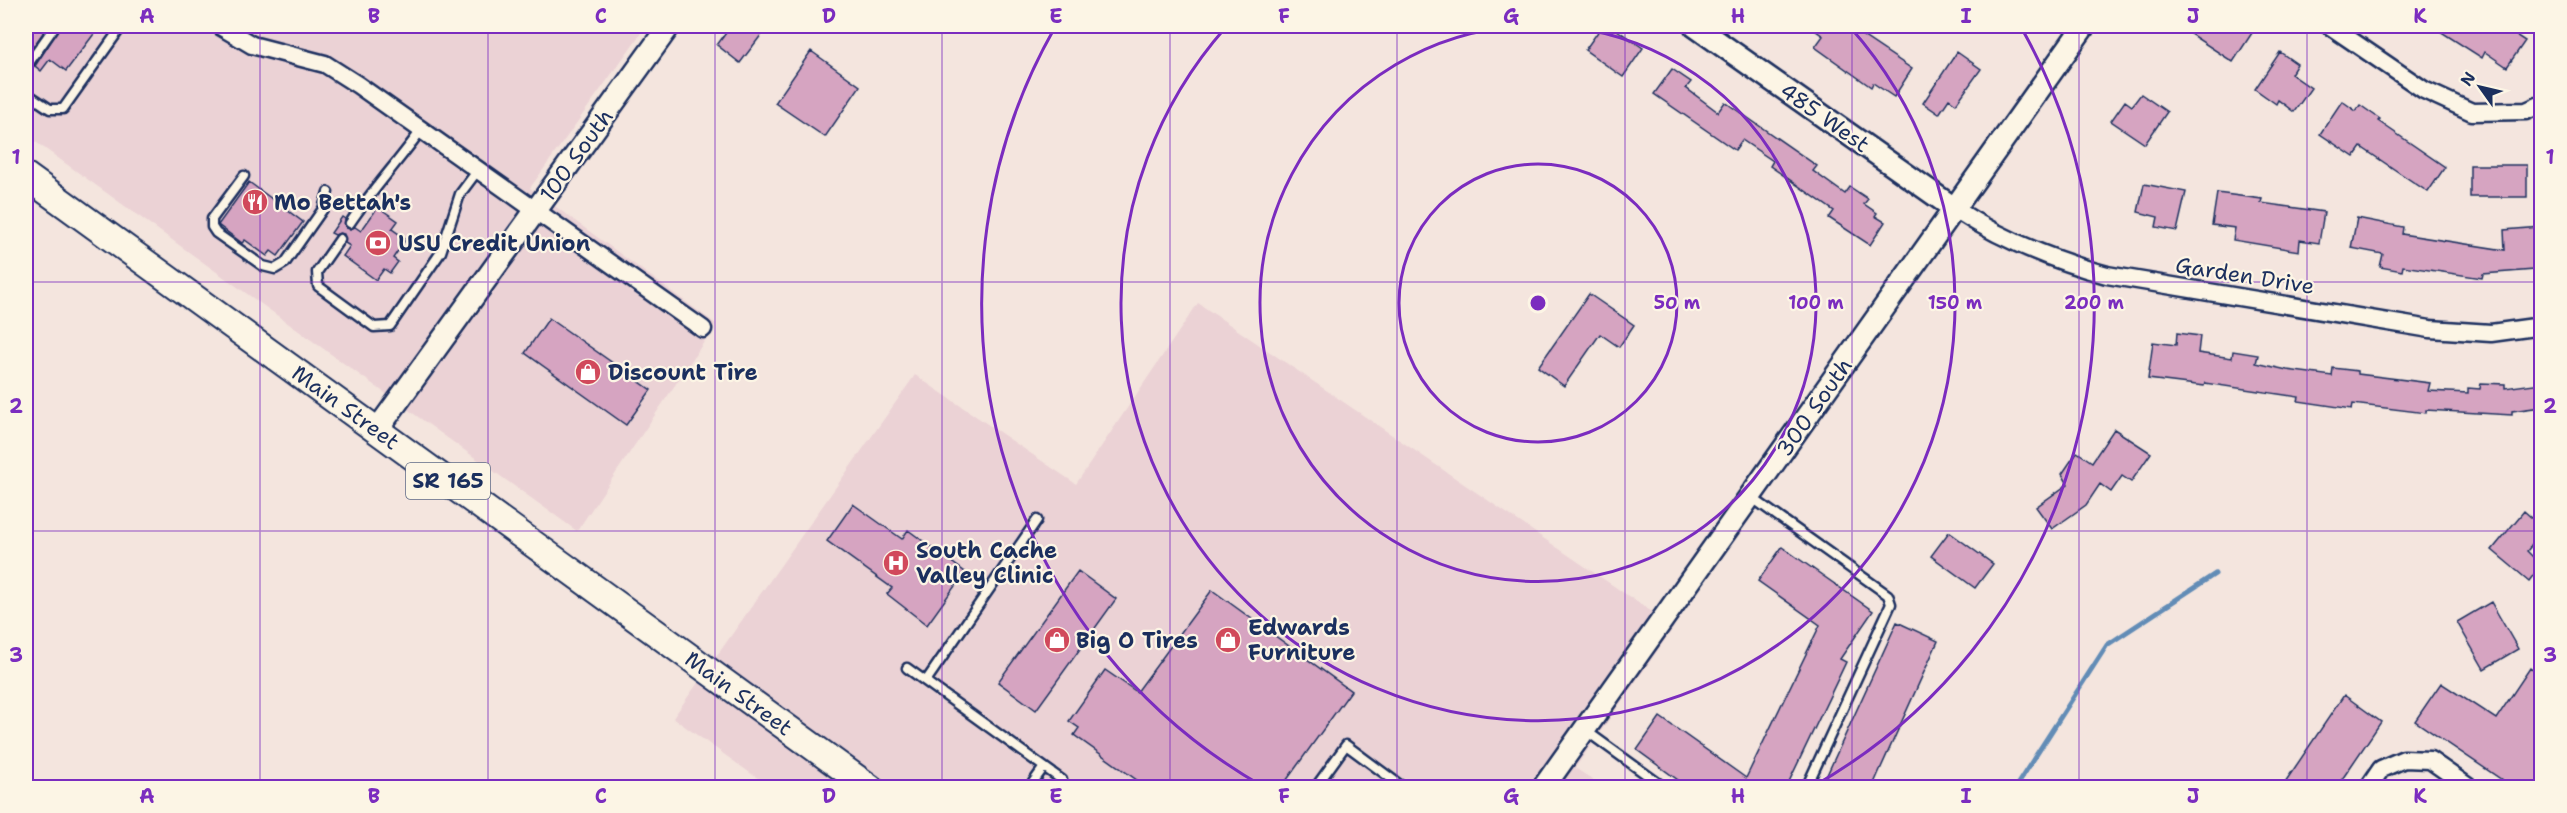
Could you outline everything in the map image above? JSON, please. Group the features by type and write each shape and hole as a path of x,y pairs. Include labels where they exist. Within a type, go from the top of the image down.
{"main road":[{"name":"Main Street","path":"26,176 870,788"}],"street":[{"path":"220,26 252,45 325,64 422,129 703,328"},
{"name":"100 South","path":"377,429 669,26"},
{"name":"485 West","path":"1695,26 1955,208"},
{"name":"300 South","path":"1543,788 2084,26"},
{"path":"2330,26 2424,90 2472,112 2526,111 2541,104"},
{"name":"Garden Drive","path":"1955,208 1992,233 2050,258 2107,275 2430,329 2491,333 2541,326"},
{"path":"2368,788 2381,769 2404,759 2430,760 2470,788"}],"lane":[{"path":"26,67 55,26"},
{"path":"26,93 50,109 63,109 122,26"},
{"path":"350,223 422,129"},
{"path":"340,239 317,272 318,286 374,327 390,326 441,252 460,194 478,170"},
{"path":"244,176 212,219 212,227 216,233 263,266 275,269 285,263 323,209 328,192"},
{"path":"1751,497 1888,595 1891,604 1806,788"},
{"path":"926,681 1037,520"},
{"path":"907,668 1062,780"},
{"path":"1584,730 1665,788"},
{"path":"1315,788 1346,745 1404,788"},
{"path":"1029,788 1044,767"}],"shaded area":[{"path":"26,26 646,26 530,188 716,324 577,531 26,135"},
{"path":"1198,303 1674,627 1575,768 1604,787 770,787 673,718 915,375 1076,484"}],"building":[{"path":"26,26 48,26 26,57"},
{"path":"61,26 100,26 66,71 50,59 41,71 35,66"},
{"path":"731,26 768,26 740,63 717,45"},
{"path":"1602,26 1611,32 1614,28 1643,48 1623,77 1585,50"},
{"path":"1809,26 1861,26 1857,32 1912,69 1894,97 1873,83 1871,87 1815,47 1823,36"},
{"path":"2178,26 2241,26 2252,33 2233,62"},
{"path":"2432,26 2502,26 2525,41 2507,67 2485,52 2482,58"},
{"path":"811,51 860,86 825,137 775,103"},
{"path":"1957,52 1981,69 1956,104 1949,99 1939,114 1923,103"},
{"path":"2280,52 2297,64 2291,74 2311,88 2294,112 2278,100 2276,104 2255,89"},
{"path":"1672,69 1691,82 1686,88 1718,112 1725,102 1817,166 1813,171 1845,194 1850,187 1868,199 1864,204 1877,213 1875,216 1885,222 1870,245 1829,218 1834,211 1770,166 1773,161 1742,140 1735,150 1654,94"},
{"path":"2141,94 2167,112 2145,144 2111,121 2125,101 2132,106"},
{"path":"2342,101 2356,111 2360,105 2380,119 2378,121 2445,167 2428,192 2361,147 2354,157 2320,134"},
{"path":"2470,165 2527,165 2527,197 2470,197"},
{"name":"Mo Bettah's","path":"249,182 303,222 278,256 271,251 267,256 245,240 242,243 218,225"},
{"path":"2144,184 2186,192 2177,231 2156,227 2158,217 2138,212"},
{"path":"2217,193 2262,199 2261,203 2324,212 2319,243 2300,240 2299,251 2233,240 2235,228 2212,225"},
{"name":"USU Credit Union","path":"378,207 398,221 392,229 406,239 393,258 398,262 390,273 384,269 376,280 343,256 350,246 345,243 344,234 331,233 342,217 345,219 346,228 355,227 361,231"},
{"path":"2357,218 2403,227 2402,234 2505,250 2504,230 2541,227 2541,263 2534,264 2534,270 2483,274 2482,278 2403,266 2402,271 2380,267 2383,254 2351,248"},
{"path":"1589,294 1634,325 1619,347 1600,334 1564,386 1538,367"},
{"name":"Discount Tire","path":"549,318 651,390 626,425 525,353"},
{"path":"2177,333 2200,336 2198,353 2232,358 2233,351 2258,355 2256,363 2332,376 2333,368 2358,371 2358,374 2430,383 2428,391 2468,393 2468,388 2480,389 2481,383 2505,384 2505,388 2541,383 2541,407 2512,411 2512,415 2426,410 2426,413 2353,404 2352,409 2298,401 2299,397 2205,383 2204,386 2148,379 2153,342 2176,345"},
{"path":"2114,429 2151,453 2131,482 2122,476 2111,492 2100,484 2086,505 2052,529 2036,507 2068,484 2062,474 2077,452 2092,462"},
{"name":"South Cache Valley Clinic","path":"853,504 902,539 908,530 965,572 927,625 887,594 892,588 827,541"},
{"path":"2524,511 2541,526 2541,534 2527,551 2541,565 2529,581 2492,550"},
{"path":"1949,532 1993,564 1975,588 1931,556"},
{"path":"1782,547 1873,611 1840,659 1846,662 1786,788 1689,788 1637,750 1660,717 1746,778 1820,625 1758,581"},
{"name":"Big O Tires","path":"1078,571 1116,599 1036,710 998,682"},
{"name":"Edwards Furniture","path":"1212,590 1351,691 1281,788 1148,788 1074,735 1079,728 1069,721 1105,670 1137,692"},
{"path":"2491,602 2518,649 2484,669 2457,622"},
{"path":"1897,622 1938,641 1872,788 1821,788"},
{"path":"2530,668 2541,676 2541,788 2514,788 2415,721 2441,683 2496,719"},
{"path":"2344,695 2381,722 2336,788 2281,788"}],"waterway":[{"path":"2015,788 2107,645 2215,574"}],"place":[{"name":"Mo Bettah's","path":"255,202"},
{"name":"USU Credit Union","path":"378,243"},
{"name":"Discount Tire","path":"588,372"},
{"name":"South Cache Valley Clinic","path":"896,563"},
{"name":"Big O Tires","path":"1057,640"},
{"name":"Edwards Furniture","path":"1228,640"}]}
